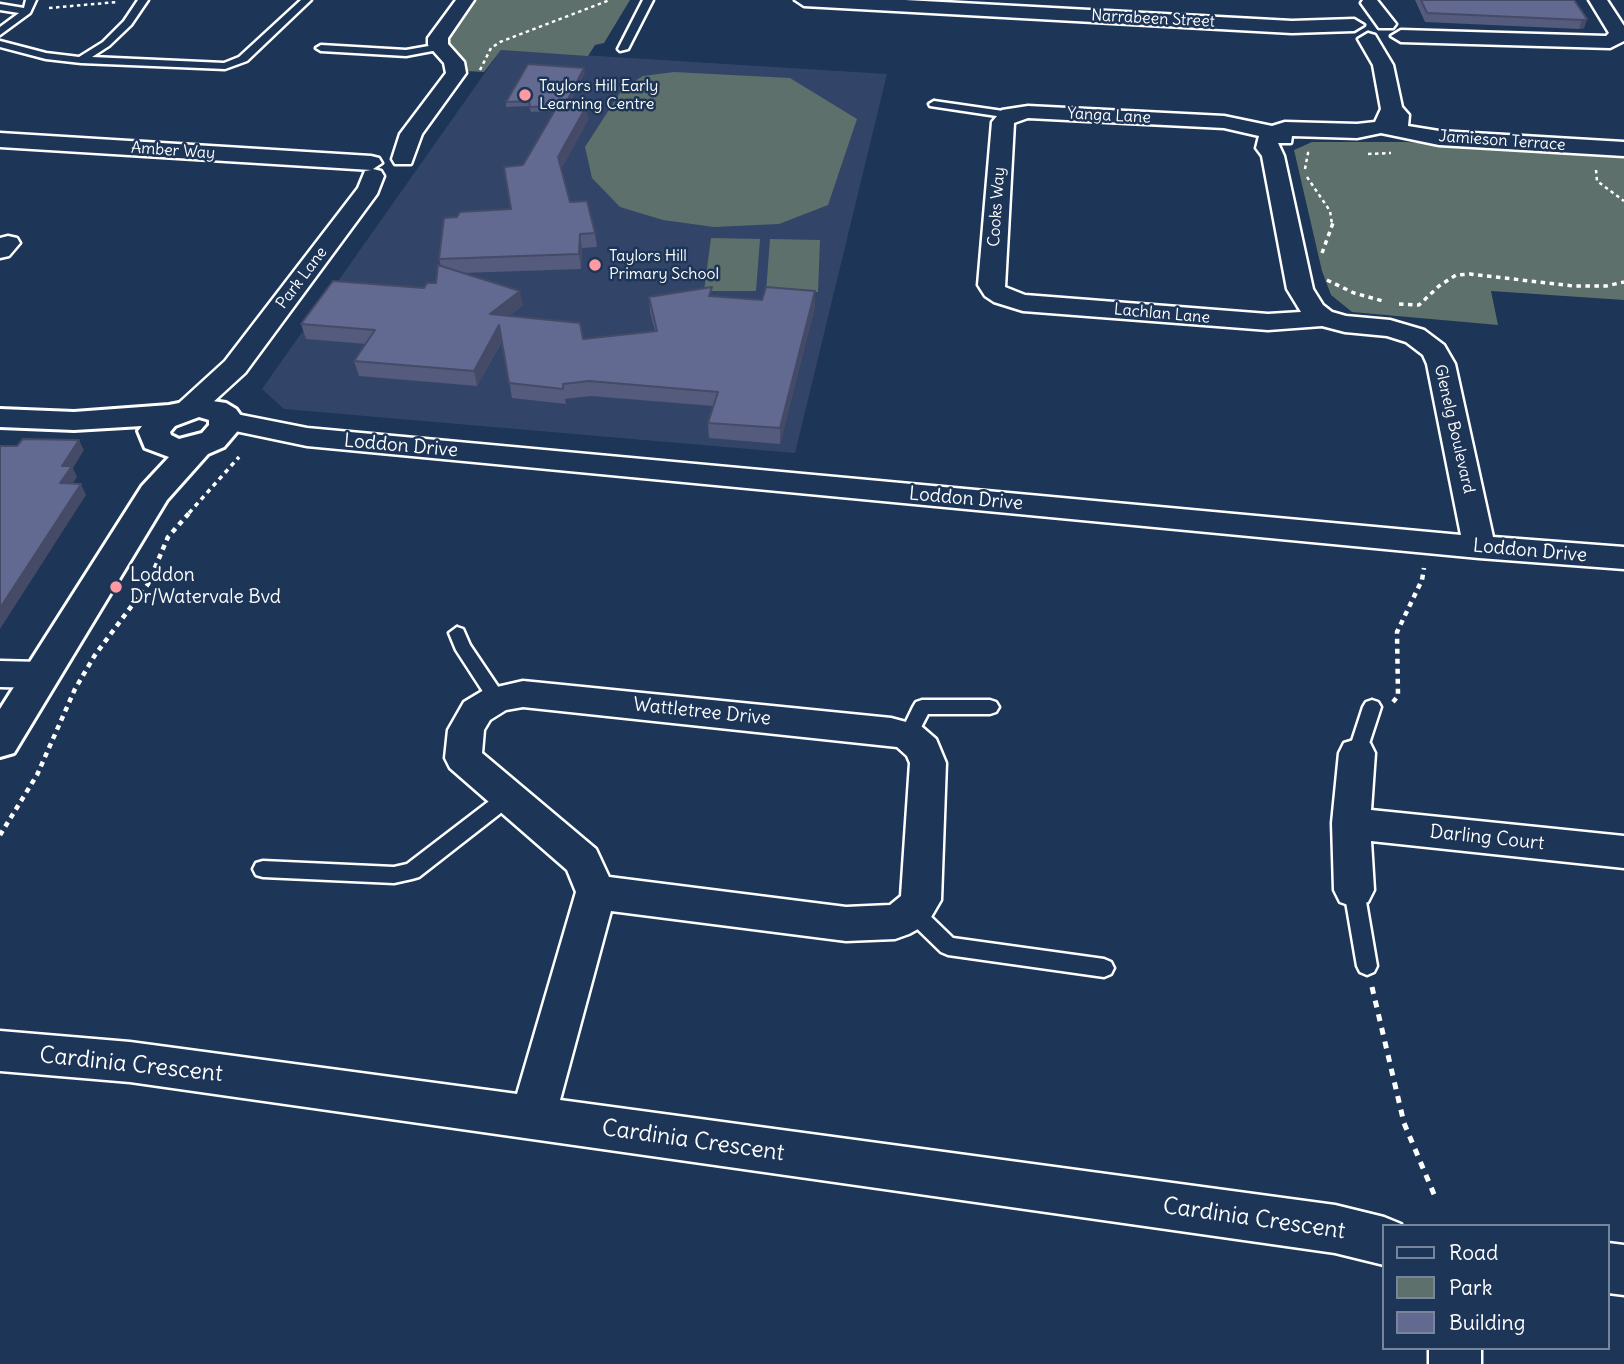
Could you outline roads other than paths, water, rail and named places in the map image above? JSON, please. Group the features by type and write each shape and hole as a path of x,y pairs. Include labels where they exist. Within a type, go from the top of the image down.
{"street":[{"path":"440,47 440,31 465,0"},
{"name":"Narrabeen Street","path":"804,0 1150,10 1292,27 1595,43 1619,41"},
{"path":"1598,0 1618,30 1619,41"},
{"path":"1370,1 1360,30 1383,65"},
{"path":"1323,318 1313,310 1300,289 1275,143 1313,133 1366,136 1386,134 1389,122 1383,65 1393,32 1370,1"},
{"name":"Park Lane","path":"192,429 379,166 456,73 454,62 440,47"},
{"name":"Yanga Lane","path":"1010,115 1028,112 1224,122 1275,143"},
{"name":"Cooks Way","path":"1003,297 994,292 992,285 1003,122 1010,115"},
{"name":"Jamieson Terrace","path":"1389,122 1439,138 1624,149"},
{"name":"Amber Way","path":"0,140 379,166"},
{"name":"Lachlan Lane","path":"1003,297 1023,303 1268,322 1323,318"},
{"name":"Glenelg Boulevard","path":"1323,318 1345,324 1390,328 1415,336 1434,351 1441,364 1479,547"},
{"name":"Loddon Drive","path":"0,418 307,438 1479,547 1624,558"},
{"path":"0,742 192,429"},
{"path":"0,674 41,675"},
{"name":"Wattletree Drive","path":"497,699 523,694 908,736"},
{"path":"497,699 477,711 466,730 463,758 582,860 596,892 532,1119"},
{"path":"596,892 846,924 895,922 912,912 921,900 928,763 923,749 908,736"},
{"path":"1354,890 1350,823 1357,753"},
{"name":"Darling Court","path":"1350,823 1624,852"},
{"name":"Cardinia Crescent","path":"0,1051 130,1062 1335,1229 1382,1241"}],"lane":[{"path":"0,32 27,11 31,0"},
{"path":"0,44 46,56 81,60 225,66 243,60 306,0"},
{"path":"623,49 648,0"},
{"path":"81,60 106,44 128,23 143,1"},
{"path":"0,7 27,11"},
{"path":"321,48 405,53 440,47"},
{"name":"Yanga Lane","path":"934,104 1010,115"},
{"path":"457,633 462,646 497,699"},
{"path":"908,736 922,707 990,707"},
{"path":"1357,753 1372,707"},
{"path":"263,869 394,875 412,871 508,797"},
{"path":"1354,890 1367,966"},
{"path":"912,912 948,946 1104,968"}],"place":[{"name":"Taylors Hill Early Learning Centre","path":"525,95"},
{"name":"Taylors Hill Primary School","path":"595,265"},
{"name":"Loddon Dr/Watervale Bvd","path":"116,587"}]}
